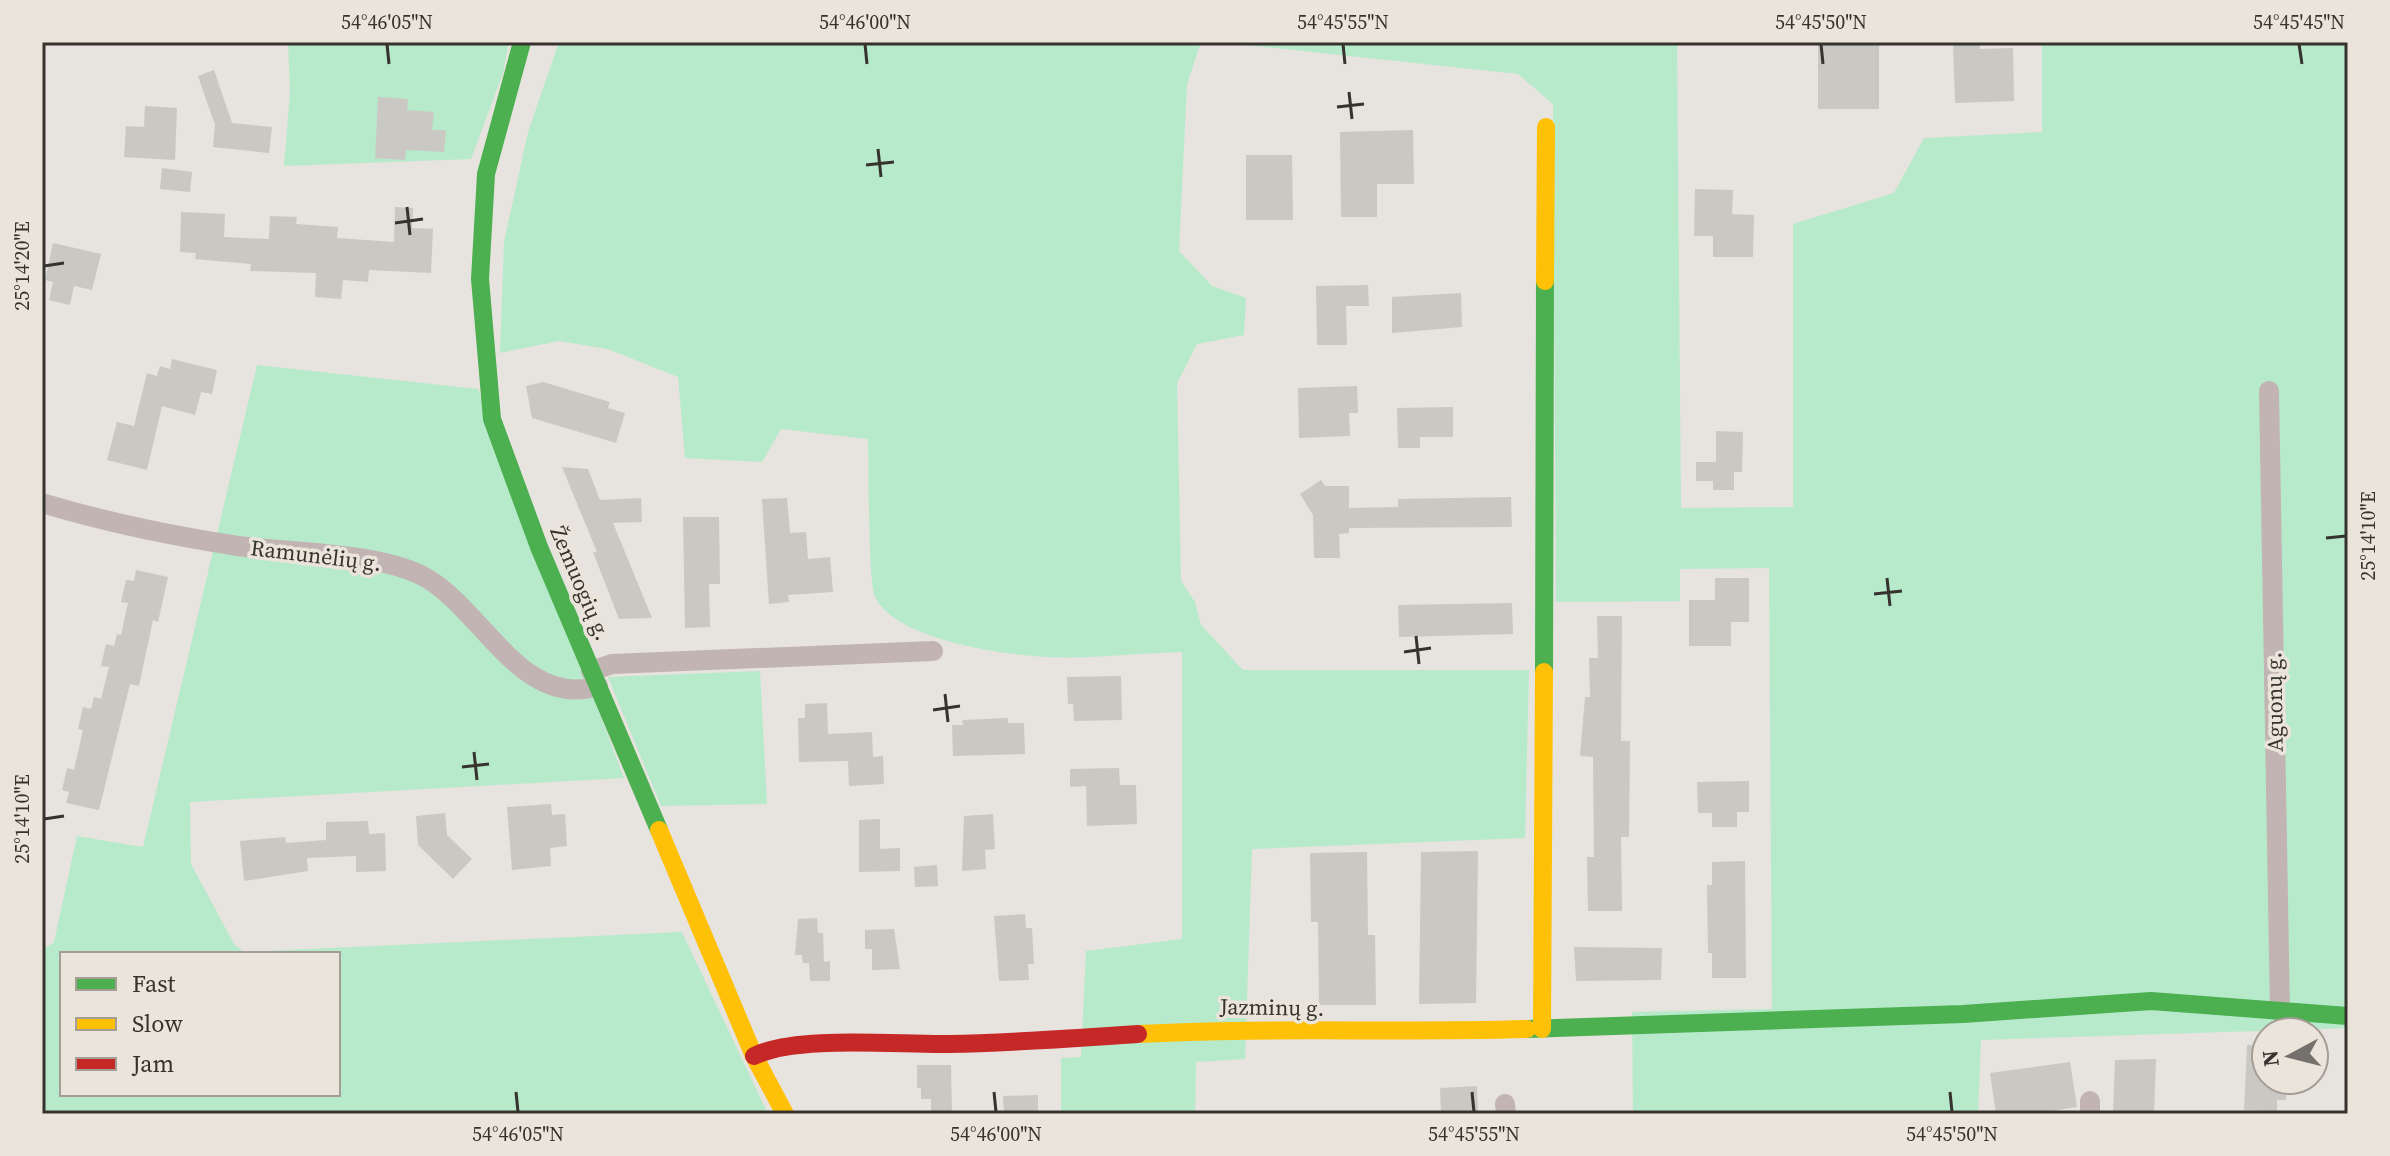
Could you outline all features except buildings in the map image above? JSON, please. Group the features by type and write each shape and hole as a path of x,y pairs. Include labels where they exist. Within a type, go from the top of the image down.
{"street":[{"name":"Žemuogių g.","path":"522,42 486,174 480,279 492,419 506,463 754,1056 785,1114"},
{"path":"1542,1029 1546,127"},
{"name":"Aguonų g.","path":"2269,391 2280,1012"},
{"name":"Ramunėlių g.","path":"42,503 87,517 236,545 394,564 428,579 534,678 556,689 577,693 612,664 933,651"},
{"name":"Jazminų g.","path":"754,1056 768,1049 796,1046 951,1044 1218,1030 1401,1033 1542,1029 1792,1017 1963,1014 2151,1001 2348,1016"}],"green space":[{"path":"288,42 509,42 503,73 471,159 284,166 290,93"},
{"path":"559,42 1201,42 1187,84 1179,251 1212,286 1246,298 1244,335 1197,344 1177,383 1181,581 1195,602 1201,625 1243,670 1529,670 1525,838 1252,849 1245,1059 1196,1062 1195,1114 1061,1114 1061,1058 1081,1057 1086,951 1182,939 1182,652 1048,657 1005,653 927,634 887,612 875,597 870,547 868,439 781,429 762,462 685,458 678,377 608,349 559,341 500,353 504,242 528,132"},
{"path":"1218,42 1677,42 1681,508 1793,507 1793,224 1894,193 1924,138 2042,132 2042,42 2348,42 2348,1028 2330,1029 2330,1016 2250,1016 2250,1031 1981,1040 1978,1114 1633,1114 1632,1012 1772,1009 1769,568 1680,569 1680,601 1556,602 1553,104 1518,74"},
{"path":"257,365 478,389 624,778 190,802 191,864 234,944 244,952 682,932 768,1114 42,1114 42,950 54,942 77,836 143,847"},
{"path":"760,671 767,804 661,806 608,677"}],"traffic: fast":[{"path":"522,42 486,174 480,279 492,419 539,547 659,830"},
{"path":"1544,672 1545,281"},
{"path":"1527,1029 1963,1014 2151,1001 2348,1016"}],"traffic: slow":[{"path":"1545,281 1546,127"},
{"path":"1542,1029 1544,672"},
{"path":"659,830 754,1056 785,1114"},
{"path":"1138,1034 1527,1029"}],"traffic: jam":[{"path":"754,1056 772,1049 821,1043 972,1043 1138,1034"}]}
